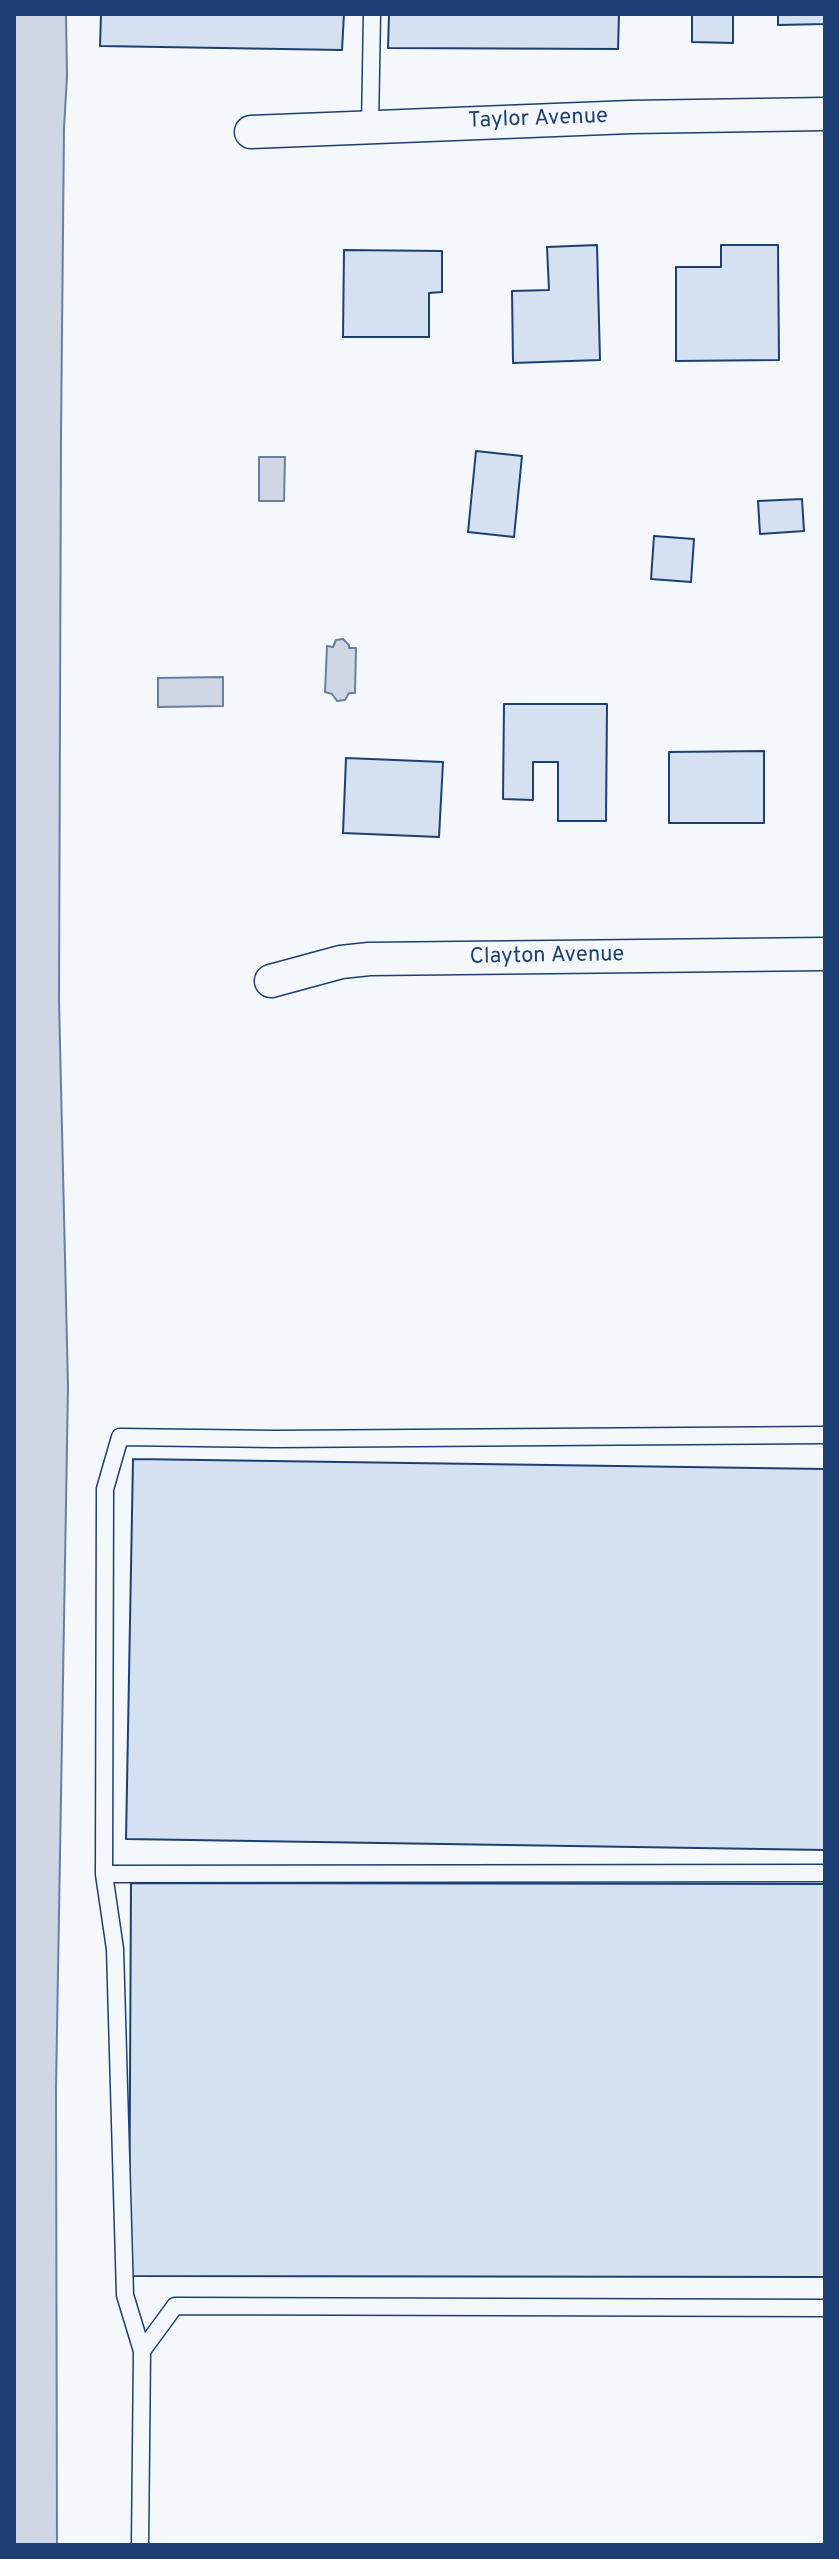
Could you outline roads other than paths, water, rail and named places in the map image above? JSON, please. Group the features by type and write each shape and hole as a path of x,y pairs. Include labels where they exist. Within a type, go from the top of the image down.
{"street":[{"name":"Taylor Avenue","path":"251,132 615,117 825,114"},
{"name":"Clayton Avenue","path":"271,981 341,962 369,959 825,954"}],"lane":[{"path":"370,127 372,14"},
{"path":"140,2545 142,2351 125,2295 115,1949 104,1874 105,1489 120,1437 276,1439 825,1435"},
{"path":"104,1874 825,1873"},
{"path":"142,2351 175,2306 825,2308"}]}
